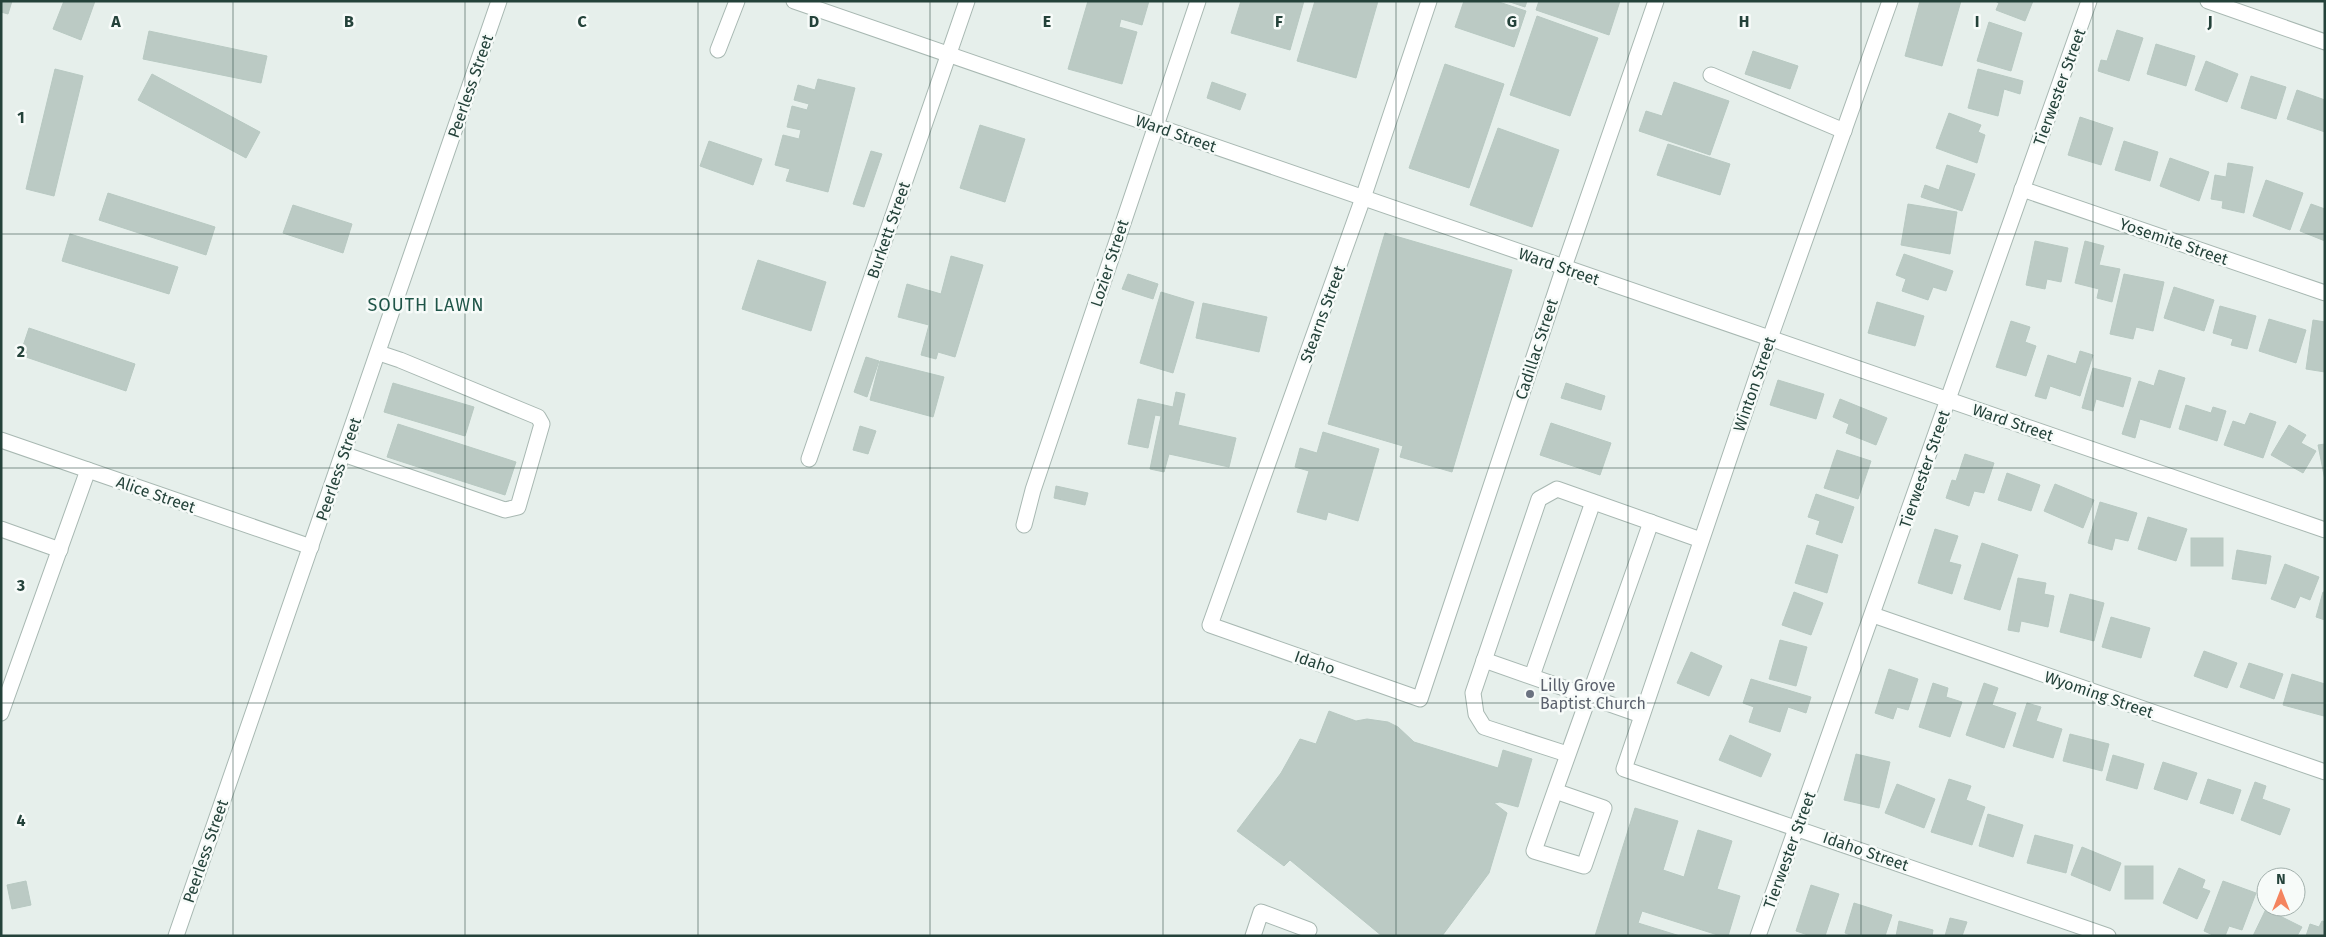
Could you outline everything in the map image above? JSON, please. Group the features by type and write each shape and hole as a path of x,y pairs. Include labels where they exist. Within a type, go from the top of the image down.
{"street":[{"name":"Peerless Street","path":"176,936 500,1"},
{"path":"718,50 737,1"},
{"name":"Ward Street","path":"794,1 2325,530"},
{"name":"Burkett Street","path":"810,459 966,1"},
{"name":"Lozier Street","path":"1024,525 1034,490 1198,1"},
{"name":"Stearns Street","path":"1210,625 1363,198 1429,1"},
{"name":"Cadillac Street","path":"1420,699 1564,267 1656,1"},
{"name":"Winton Street","path":"1624,769 1770,338 1890,1"},
{"name":"Tierwester Street","path":"1758,936 2089,1"},
{"path":"2208,1 2325,42"},
{"path":"1711,75 1844,131"},
{"name":"Yosemite Street","path":"2022,189 2325,293"},
{"path":"343,454 505,510 518,507 542,424 538,417 379,353"},
{"name":"Alice Street","path":"1,440 311,547"},
{"path":"1,713 88,470"},
{"path":"1568,754 1484,727 1476,714 1473,693 1539,499 1557,489 1701,540"},
{"path":"1532,676 1594,502"},
{"path":"1555,790 1604,808 1584,866 1534,851 1555,790 1568,754 1590,697 1651,522"},
{"path":"1,530 60,550"},
{"name":"Wyoming Street","path":"1872,615 2325,772"},
{"name":"Idaho","path":"1210,625 1420,699"},
{"path":"1484,660 1641,715"},
{"name":"Idaho Street","path":"1624,769 1797,827 2108,936"},
{"path":"1253,936 1261,912 1309,930"}],"building":[{"path":"1,1 12,1 8,14 1,12"},
{"path":"64,1 95,1 81,40 53,29"},
{"path":"1088,1 1149,1 1142,25 1121,19 1119,27 1137,32 1122,84 1068,69"},
{"path":"1241,1 1304,1 1290,50 1231,33"},
{"path":"1315,1 1378,1 1356,78 1297,61"},
{"path":"1464,1 1496,1 1526,11 1514,47 1455,27"},
{"path":"1507,1 1527,1 1525,7"},
{"path":"1539,1 1620,1 1609,35 1536,10"},
{"path":"1920,1 1961,1 1942,66 1905,56"},
{"path":"1995,1 2033,1 2025,21 1996,10 1999,3"},
{"path":"1537,16 1598,38 1570,116 1510,95"},
{"path":"1989,22 2022,33 2011,71 1977,61"},
{"path":"2117,30 2143,38 2129,81 2098,71 2101,60 2107,61"},
{"path":"149,31 267,56 261,83 143,59"},
{"path":"2156,44 2195,56 2186,86 2147,74"},
{"path":"1753,51 1798,66 1790,89 1745,74"},
{"path":"2206,61 2238,74 2227,102 2195,90"},
{"path":"1445,64 1504,84 1469,188 1409,168"},
{"path":"55,69 83,76 54,196 26,189"},
{"path":"1978,69 2023,81 2020,94 2004,89 1998,116 1968,108"},
{"path":"152,74 260,132 246,158 138,100"},
{"path":"2251,76 2286,87 2276,119 2241,108"},
{"path":"818,79 855,88 828,192 786,181 790,169 775,165 783,135 799,139 801,130 787,127 792,106 807,110 809,104 794,100 798,85 815,90"},
{"path":"1212,82 1246,94 1240,110 1207,98"},
{"path":"1674,82 1729,101 1710,155 1639,131 1646,111 1662,116"},
{"path":"2297,90 2325,100 2325,132 2287,119"},
{"path":"1949,113 1981,125 1978,132 1985,135 1977,163 1936,148"},
{"path":"2080,117 2113,128 2101,165 2068,155"},
{"path":"980,125 1025,139 1005,202 960,188"},
{"path":"1498,128 1559,150 1532,227 1470,205"},
{"path":"709,141 762,159 753,185 700,166"},
{"path":"2124,141 2158,152 2150,181 2115,170"},
{"path":"1668,144 1730,164 1720,195 1657,175"},
{"path":"871,151 882,154 864,207 853,204"},
{"path":"2170,158 2209,172 2199,201 2160,186"},
{"path":"2228,163 2253,167 2244,213 2222,208 2223,201 2211,199 2215,175 2226,177"},
{"path":"1947,165 1975,174 1962,211 1921,197 1925,185 1939,190"},
{"path":"2266,180 2303,193 2290,230 2253,216"},
{"path":"108,193 215,227 206,255 99,220"},
{"path":"1908,204 1957,212 1950,254 1901,245"},
{"path":"2311,204 2325,209 2325,241 2300,231"},
{"path":"293,205 352,224 343,253 283,233"},
{"path":"1385,233 1512,270 1452,472 1400,457 1403,446 1328,424"},
{"path":"70,234 178,267 169,294 62,261"},
{"path":"2035,241 2068,248 2061,282 2047,279 2045,289 2026,285"},
{"path":"2085,241 2104,246 2099,265 2120,269 2112,302 2097,298 2099,289 2075,283"},
{"path":"1904,254 1953,271 1946,291 1933,287 1928,300 1902,291 1906,279 1896,275"},
{"path":"951,256 983,265 955,357 938,352 936,359 921,355 929,325 898,317 907,284 941,294"},
{"path":"758,260 826,282 811,331 742,309"},
{"path":"1128,274 1158,284 1153,299 1122,289"},
{"path":"2124,274 2164,282 2153,331 2136,327 2133,339 2110,334"},
{"path":"2174,287 2214,300 2204,331 2164,318"},
{"path":"1161,292 1194,302 1173,373 1140,363"},
{"path":"1877,302 1924,316 1915,346 1868,333"},
{"path":"1203,303 1267,317 1259,352 1196,338"},
{"path":"2220,306 2256,316 2247,349 2231,345 2233,339 2213,333"},
{"path":"2269,319 2306,330 2296,363 2259,351"},
{"path":"2313,320 2325,322 2325,372 2306,369"},
{"path":"2011,321 2030,327 2025,342 2036,346 2026,376 1996,367"},
{"path":"29,328 135,364 126,391 20,355"},
{"path":"2080,351 2093,355 2080,396 2050,386 2046,399 2035,396 2048,355 2076,364"},
{"path":"866,357 879,361 867,397 854,392"},
{"path":"880,361 944,377 933,417 870,400"},
{"path":"2093,368 2131,378 2123,407 2096,399 2093,411 2082,408"},
{"path":"2159,370 2185,378 2170,428 2140,419 2135,438 2122,434 2139,381 2154,386"},
{"path":"1778,380 1824,394 1816,419 1770,405"},
{"path":"393,383 474,407 465,436 384,412"},
{"path":"1566,383 1605,396 1601,410 1561,398"},
{"path":"1176,392 1185,394 1178,425 1236,438 1229,467 1169,454 1164,472 1150,469 1161,416 1155,415 1148,448 1128,444 1138,399 1173,407"},
{"path":"1840,399 1887,418 1876,445 1846,433 1849,424 1833,417"},
{"path":"2186,405 2211,413 2213,407 2226,411 2217,441 2179,429"},
{"path":"2250,413 2276,422 2263,458 2224,445 2233,421 2245,425"},
{"path":"1551,423 1611,443 1600,475 1540,455"},
{"path":"398,424 516,462 505,495 387,457"},
{"path":"2289,425 2306,435 2301,443 2316,451 2303,473 2271,455"},
{"path":"860,426 876,431 868,454 853,450"},
{"path":"1323,432 1379,449 1358,521 1328,512 1326,520 1297,512 1309,471 1295,467 1300,448 1317,453"},
{"path":"2325,444 2325,480 2318,445"},
{"path":"1837,450 1871,461 1858,499 1824,488"},
{"path":"1965,454 1994,463 1984,493 1974,491 1969,506 1946,498 1952,480 1956,481"},
{"path":"2007,473 2040,485 2031,511 1998,500"},
{"path":"2055,484 2094,500 2083,528 2044,511"},
{"path":"1056,486 1088,493 1085,505 1054,498"},
{"path":"1816,494 1854,507 1842,543 1816,534 1820,521 1808,517"},
{"path":"2100,502 2137,513 2128,541 2115,538 2112,550 2088,543"},
{"path":"2148,517 2187,529 2176,561 2138,549"},
{"path":"1935,529 1958,536 1949,562 1961,565 1952,594 1918,583"},
{"path":"2191,538 2223,538 2223,566 2191,566"},
{"path":"1982,543 2018,555 2000,610 1964,599"},
{"path":"1807,545 1838,555 1827,593 1795,583"},
{"path":"2237,550 2271,556 2266,584 2232,579"},
{"path":"2285,564 2319,577 2310,600 2300,596 2295,608 2271,599"},
{"path":"2018,578 2046,583 2044,594 2054,596 2048,627 2021,621 2019,632 2008,630"},
{"path":"1794,592 1823,603 1811,635 1782,625"},
{"path":"2323,592 2325,592 2325,620 2316,617"},
{"path":"2070,594 2104,603 2094,641 2060,632"},
{"path":"2111,617 2150,628 2141,658 2102,647"},
{"path":"1780,640 1807,647 1796,686 1769,679"},
{"path":"2204,651 2237,663 2227,688 2194,676"},
{"path":"1691,652 1722,666 1709,696 1677,683"},
{"path":"2249,663 2283,674 2274,699 2240,687"},
{"path":"1889,669 1918,679 1908,710 1897,707 1893,719 1875,713"},
{"path":"2292,674 2325,684 2324,716 2283,705"},
{"path":"1751,679 1811,697 1806,713 1788,707 1780,732 1749,722 1754,707 1743,703"},
{"path":"1933,683 1948,688 1946,697 1962,702 1950,737 1919,727"},
{"path":"1984,683 1998,688 1992,705 2016,713 2004,748 1966,735"},
{"path":"2027,703 2041,707 2036,721 2062,729 2053,758 2013,746"},
{"path":"1329,711 1356,721 1367,719 1388,722 1398,727 1414,742 1498,768 1503,750 1532,759 1518,807 1500,802 1494,803 1507,813 1489,873 1442,936 1382,936 1290,860 1284,866 1237,831 1281,773 1300,739 1316,744"},
{"path":"2070,734 2109,744 2102,771 2063,761"},
{"path":"1730,735 1771,754 1761,777 1719,760"},
{"path":"1856,754 1890,762 1879,808 1844,800"},
{"path":"2113,755 2144,764 2137,789 2106,780"},
{"path":"2163,762 2197,773 2187,800 2154,789"},
{"path":"1949,779 1971,786 1966,800 1985,807 1972,845 1931,832"},
{"path":"2208,779 2241,790 2233,814 2200,803"},
{"path":"2255,782 2266,786 2262,799 2290,809 2280,835 2241,820"},
{"path":"1897,784 1935,799 1924,828 1885,813"},
{"path":"1635,808 1678,821 1663,870 1684,877 1698,830 1732,841 1717,889 1740,896 1728,936 1721,936 1642,911 1638,923 1680,936 1595,936"},
{"path":"1988,814 2023,825 2013,857 1979,846"},
{"path":"2035,835 2073,845 2066,873 2027,863"},
{"path":"2082,847 2121,863 2110,891 2071,875"},
{"path":"2125,866 2153,866 2153,899 2125,899"},
{"path":"2179,868 2205,880 2202,888 2210,891 2197,919 2163,903"},
{"path":"26,881 31,905 12,909 7,885"},
{"path":"2223,881 2256,893 2242,930 2229,926 2225,936 2215,936 2204,931"},
{"path":"1811,885 1839,894 1825,936 1811,936 1796,931"},
{"path":"1854,903 1892,915 1885,936 1853,936 1845,933"},
{"path":"2262,917 2282,917 2302,927 2297,936 2253,936"},
{"path":"1950,918 1967,922 1962,936 1945,936"},
{"path":"1899,921 1933,930 1932,936 1896,936"},
{"path":"2322,921 2325,922 2325,936 2306,936 2310,924 2319,927"}],"place":[{"name":"Lilly Grove Baptist Church","path":"1530,694"}],"district":[{"name":"SOUTH LAWN","path":"426,305"}]}
